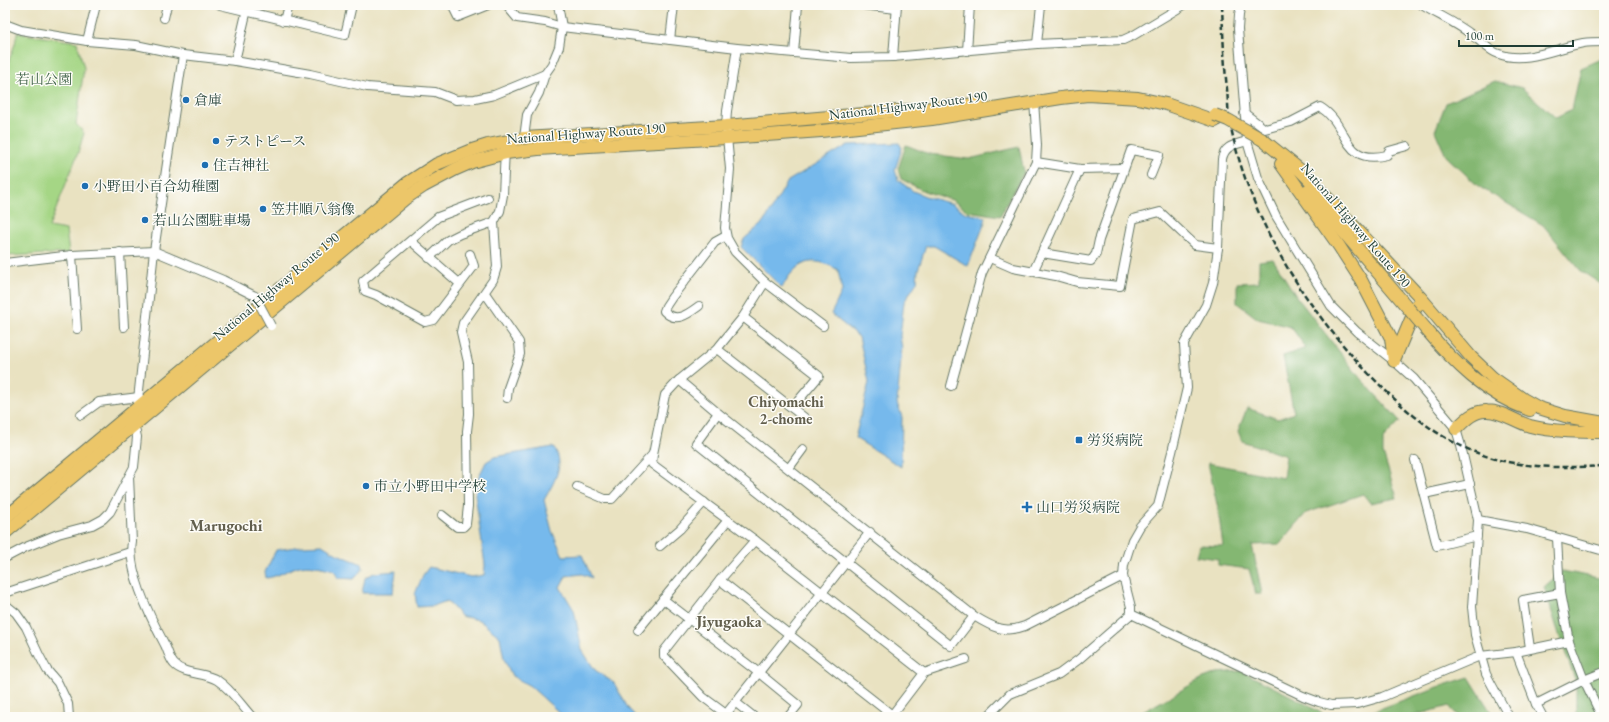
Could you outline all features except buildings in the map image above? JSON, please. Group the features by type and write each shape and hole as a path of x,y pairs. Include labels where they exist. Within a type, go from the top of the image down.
{"highway":[{"name":"National Highway Route 190","path":"5,533 406,198 424,186 456,169 524,138 727,132 821,131 932,119 1019,106 1034,101 1088,96 1138,98 1166,104 1215,118 1241,135 1262,144 1304,185 1425,328 1456,363 1470,376 1506,401 1556,419 1589,425 1604,424"},
{"name":"National Highway Route 190","path":"5,518 138,403 406,184 437,164 482,147 538,149 727,132"},
{"path":"1262,144 1300,170 1420,297 1471,357 1493,378 1523,399 1539,408 1565,416 1604,424"},
{"path":"1281,164 1361,280 1391,338 1394,361"},
{"path":"1394,361 1420,297"},
{"path":"1456,429 1477,412 1487,411 1530,426 1570,431 1604,432"}],"street":[{"path":"88,41 96,5"},
{"path":"164,18 167,5"},
{"path":"220,5 247,8 284,21 345,35 352,5"},
{"path":"284,21 288,5"},
{"path":"452,5 458,17 488,5"},
{"path":"506,5 518,18 545,22 562,27 737,48 851,58 893,57 1037,44 1123,40 1184,5"},
{"path":"524,138 527,115 539,93 545,74 552,64 558,47 562,27 558,5"},
{"path":"670,40 674,5"},
{"path":"794,53 798,5"},
{"path":"863,5 897,7 893,57"},
{"path":"967,51 970,5"},
{"path":"1037,44 1042,5"},
{"path":"1241,5 1238,29 1247,141 1258,178 1276,216 1331,306 1357,332 1394,361 1420,385 1456,429 1462,446 1478,520 1472,607 1475,635 1480,656 1489,680 1509,717"},
{"path":"1422,5 1471,34 1495,52 1508,56 1521,57 1536,55 1583,43 1604,42"},
{"path":"235,62 247,8"},
{"path":"5,24 21,30 88,41 136,45 183,55 310,74 367,87 435,92 446,97 461,100 494,95 545,74"},
{"path":"737,48 728,100 727,132 730,169 725,228 726,236 735,252 765,282 823,326"},
{"path":"5,558 26,547 58,534 92,525 103,519 110,512 134,467 137,437 134,424 138,403 154,251 183,55"},
{"path":"951,386 982,273 1036,162 1037,145 1034,101"},
{"path":"1244,113 1265,129 1292,122 1320,107 1329,112 1348,142 1359,154 1374,158 1387,155 1389,151 1407,146"},
{"path":"987,717 1010,694 1059,674 1078,660 1131,614 1131,607 1123,576 1124,565 1132,540 1140,526 1158,506 1187,388 1184,344 1200,319 1210,295 1218,248 1223,152 1226,148 1247,141"},
{"path":"442,515 457,527 460,528 466,524 468,506 468,362 461,332 463,324 493,280 497,267 494,222 500,211 503,196 505,147"},
{"path":"1042,253 1091,261 1096,254 1099,240 1131,150 1159,155 1151,175"},
{"path":"1036,162 1080,169 1124,168"},
{"path":"1033,272 1080,169"},
{"path":"470,254 474,266 459,283 433,320 425,322 376,295 365,291 363,281 438,217 488,198"},
{"path":"990,258 1013,268 1056,276 1077,282 1120,286 1134,219 1160,212 1195,245 1218,248"},
{"path":"428,258 448,240 460,234 494,222"},
{"path":"699,306 679,318 671,317 664,311 672,297 711,248 719,239 726,236"},
{"path":"411,241 428,258 459,283"},
{"path":"5,263 72,255 154,251 224,280 255,296 271,326"},
{"path":"120,252 124,327"},
{"path":"72,255 77,329"},
{"path":"765,282 743,317 717,348 679,380 665,395 652,454 652,464 755,540 924,673"},
{"path":"485,293 519,342 520,354 508,388 507,398"},
{"path":"743,317 819,376 792,408"},
{"path":"717,348 806,419"},
{"path":"679,380 718,413 974,616 992,627 1000,629 1018,629 1123,576"},
{"path":"81,415 99,402 138,403"},
{"path":"718,413 696,443 846,564 951,646 974,616"},
{"path":"788,468 803,449"},
{"path":"577,487 605,499 612,499 652,454"},
{"path":"1415,460 1437,546 1477,536"},
{"path":"129,477 132,542 130,552 139,589 156,629 175,665 185,670 208,675 216,679 225,686 252,717"},
{"path":"1424,494 1470,484"},
{"path":"660,546 680,529 704,502"},
{"path":"638,630 728,520"},
{"path":"1478,520 1527,529 1604,551"},
{"path":"755,540 720,580 664,651 664,656 703,697 726,714 870,532"},
{"path":"1557,538 1560,593 1569,641 1584,680 1602,717"},
{"path":"5,593 130,552"},
{"path":"720,580 892,715 924,673 966,659"},
{"path":"1530,648 1523,600 1560,593"},
{"path":"663,600 759,673 798,705 788,717"},
{"path":"5,604 16,613 26,627 47,670 58,683 68,704 69,717"},
{"path":"1131,614 1303,696 1331,705 1357,704 1382,697 1480,656 1516,652 1569,641"},
{"path":"1516,652 1536,704 1543,717"},
{"path":"1536,704 1584,680 1604,672"},
{"path":"735,702 754,717"}],"green space":[{"name":"若山公園","path":"17,33 77,42 84,68 76,124 84,133 78,153 49,227 66,230 69,253 5,256 5,71 15,44"},
{"path":"1604,58 1604,286 1581,271 1543,225 1478,186 1446,156 1435,131 1446,103 1495,81 1522,88 1556,118 1572,110 1581,68"},
{"path":"906,145 929,154 969,159 1019,147 1024,172 1000,216 968,211 952,200 924,191 901,179 898,169"},
{"path":"1273,259 1296,296 1360,378 1400,421 1383,439 1383,453 1397,498 1370,503 1363,494 1306,513 1280,544 1252,545 1262,594 1256,594 1249,569 1218,565 1218,559 1196,556 1199,545 1223,546 1218,509 1208,463 1283,478 1286,456 1242,441 1238,431 1247,408 1278,419 1294,413 1283,356 1306,348 1291,327 1258,319 1237,303 1237,283 1259,282 1259,261"},
{"path":"1562,571 1604,579 1604,717 1576,717 1576,682 1544,587"},
{"path":"1241,671 1299,700 1328,717 1134,717 1201,679 1217,673"},
{"path":"1469,677 1494,717 1459,717 1449,706 1409,717 1358,717 1438,687"}],"water":[{"path":"899,143 902,148 895,170 898,180 913,191 952,204 966,213 985,217 985,222 968,266 934,246 926,246 918,270 917,282 904,302 900,336 902,348 897,403 902,417 901,467 855,438 869,382 859,337 831,314 842,291 838,270 820,262 805,263 793,272 782,288 741,247 744,239 764,222 788,181 848,145"},
{"path":"553,447 557,453 559,467 544,500 552,531 563,556 582,555 592,578 582,574 566,576 560,587 574,610 582,650 595,670 614,683 628,708 636,717 564,717 530,686 512,676 504,659 500,637 479,620 461,616 447,601 433,606 417,607 415,594 423,575 429,567 471,577 484,575 485,565 475,494 479,476 486,462 494,457"},
{"path":"322,545 337,554 362,564 363,569 354,579 338,578 334,570 310,565 296,567 266,578 265,572 276,550"},
{"path":"396,571 393,593 362,593 365,578 374,573"}],"railway":[{"path":"1222,5 1224,58 1229,119 1250,193 1265,226 1301,289 1322,319 1345,347 1394,399 1420,421 1449,440 1464,447 1495,459 1526,465 1557,467 1604,466"}],"place":[{"name":"倉庫","path":"186,100"},
{"name":"テストピース","path":"216,141"},
{"name":"住吉神社","path":"205,165"},
{"name":"小野田小百合幼稚園","path":"85,186"},
{"name":"笠井順八翁像","path":"263,209"},
{"name":"若山公園駐車場","path":"145,220"},
{"name":"労災病院","path":"1079,440"},
{"name":"市立小野田中学校","path":"366,486"},
{"name":"山口労災病院","path":"1027,507"}],"district":[{"name":"Chiyomachi 2-chome","path":"786,410"},
{"name":"Marugochi","path":"226,525"},
{"name":"Jiyugaoka","path":"729,621"}]}
